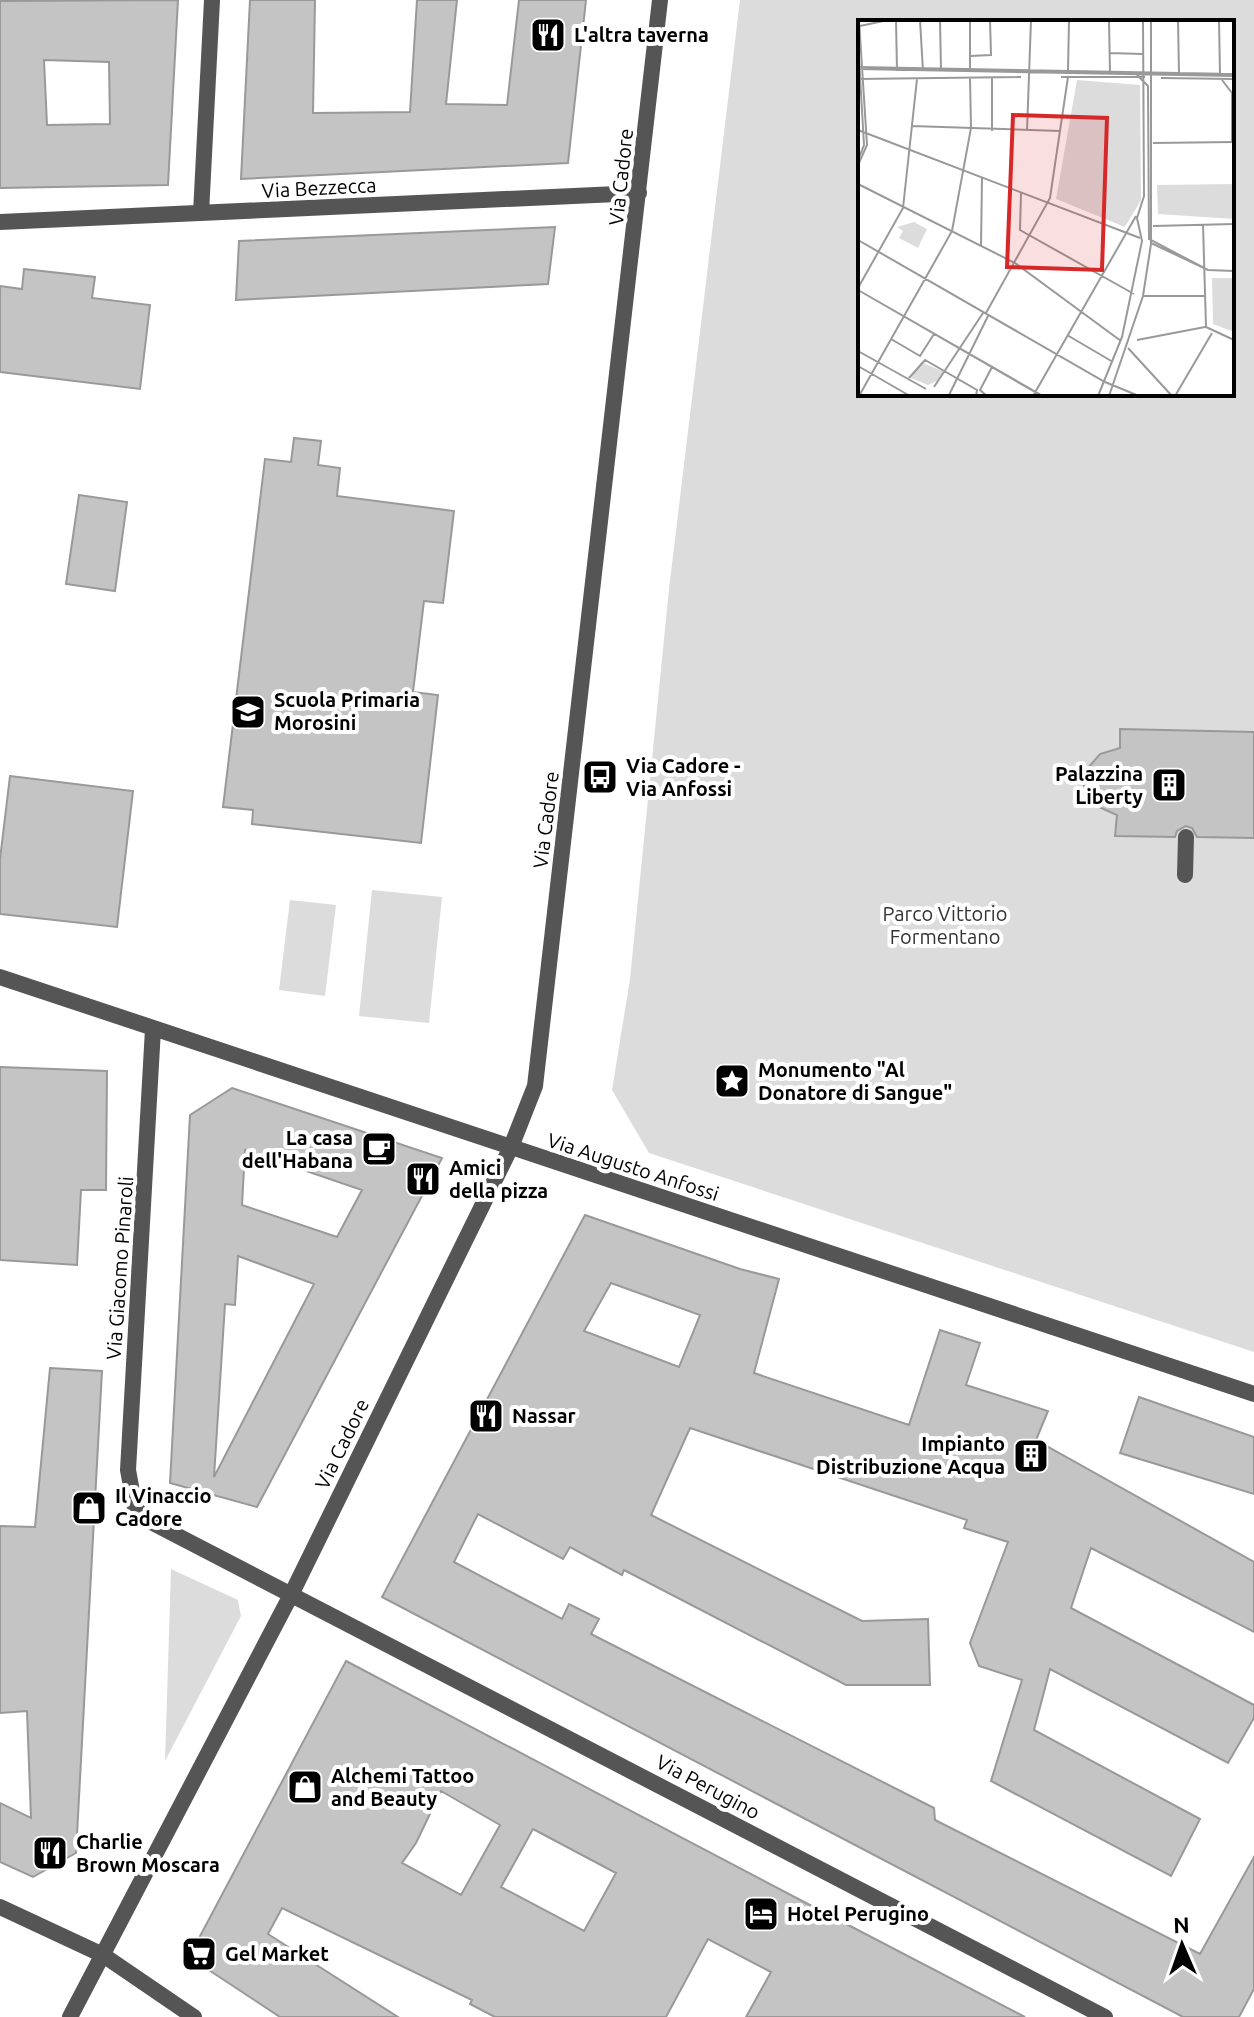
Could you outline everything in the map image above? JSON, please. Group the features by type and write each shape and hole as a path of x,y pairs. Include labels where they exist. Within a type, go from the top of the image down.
{"street":[{"path":"201,213 212,0"},
{"name":"Via Cadore","path":"70,2017 292,1593 511,1147 535,1086 660,0"},
{"name":"Via Bezzecca","path":"0,222 639,193"},
{"path":"1185,875 1186,837"},
{"name":"Via Augusto Anfossi","path":"0,977 1254,1394"},
{"name":"Via Giacomo Pinaroli","path":"153,1029 128,1470 135,1508 147,1520 292,1593"},
{"name":"Via Perugino","path":"292,1593 1105,2017"},
{"path":"0,1907 103,1955 194,2017"}],"green space":[{"name":"Parco Vittorio Formentano","path":"740,0 1254,0 1254,1352 649,1153 612,1090 630,979 669,589"},
{"path":"372,890 442,897 429,1023 359,1016"},
{"path":"290,900 336,905 325,996 279,990"},
{"path":"171,1569 238,1600 241,1616 165,1761"}],"building":[{"path":"178,0 168,185 0,188 0,1","holes":["44,60 109,62 110,124 47,125"]},
{"path":"250,0 315,0 313,113 410,112 417,0 457,0 446,104 507,105 519,0 586,0 568,163 241,179"},
{"path":"555,227 548,284 236,300 239,241"},
{"path":"24,269 95,277 92,298 150,305 140,389 0,372 0,286 22,289"},
{"path":"294,438 321,441 318,465 340,468 337,496 454,511 443,603 424,601 413,692 438,695 421,843 252,824 253,810 223,807 265,459 291,462"},
{"path":"79,495 127,502 115,591 66,584"},
{"name":"Palazzina Liberty","path":"1120,729 1254,732 1254,838 1197,837 1192,828 1186,826 1177,831 1175,837 1115,836 1117,815 1088,802 1083,781 1087,769 1100,754 1120,748"},
{"path":"10,776 133,791 117,927 0,914 0,859"},
{"path":"0,1067 107,1071 106,1190 81,1190 77,1265 0,1260"},
{"path":"232,1088 442,1158 257,1507 170,1483 190,1115","holes":["245,1150 362,1190 337,1237 242,1205","238,1256 314,1284 214,1477 225,1304 235,1305"]},
{"path":"585,1215 740,1269 779,1279 754,1373 909,1425 940,1330 980,1343 966,1385 1048,1411 1036,1440 1254,1562 1254,1632 1091,1548 1071,1608 1254,1705 1254,1718 1228,1763 1050,1669 1034,1730 1200,1819 1171,1876 991,1781 1022,1680 979,1666 970,1643 1008,1542 964,1528 967,1520 690,1428 651,1515 862,1621 928,1619 930,1685 846,1685 624,1570 622,1575 570,1547 563,1559 478,1514 454,1562 562,1619 569,1604 599,1619 591,1634 934,1808 935,1820 1200,1954 1254,1857 1254,1989 1239,2017 1183,2017 382,1597","holes":["611,1283 700,1315 679,1367 584,1331"]},
{"path":"50,1368 102,1371 76,1853 33,1877 0,1862 0,1803 31,1818 27,1711 0,1713 0,1526 35,1527"},
{"path":"1139,1397 1254,1437 1254,1494 1120,1453"},
{"path":"346,1661 1025,2017 746,2017 771,1972 708,1939 666,2017 495,2017 470,2004 472,2000 282,1908 268,1934 398,2017 280,2017 189,1957","holes":["441,1791 500,1825 461,1895 402,1863 416,1843","533,1829 616,1873 584,1931 501,1887"]}],"place":[{"name":"L'altra taverna","path":"548,35"},
{"name":"Scuola Primaria Morosini","path":"248,712"},
{"name":"Via Cadore - Via Anfossi","path":"600,777"},
{"name":"Palazzina Liberty","path":"1169,785"},
{"name":"Monumento \"Al Donatore di Sangue\"","path":"732,1081"},
{"name":"La casa dell'Habana","path":"379,1149"},
{"name":"Amici della pizza","path":"423,1179"},
{"name":"Nassar","path":"486,1416"},
{"name":"Impianto Distribuzione Acqua","path":"1031,1456"},
{"name":"Il Vinaccio Cadore","path":"89,1508"},
{"name":"Alchemi Tattoo and Beauty","path":"305,1787"},
{"name":"Charlie Brown Moscara","path":"50,1853"},
{"name":"Hotel Perugino","path":"761,1914"},
{"name":"Gel Market","path":"199,1954"}]}
